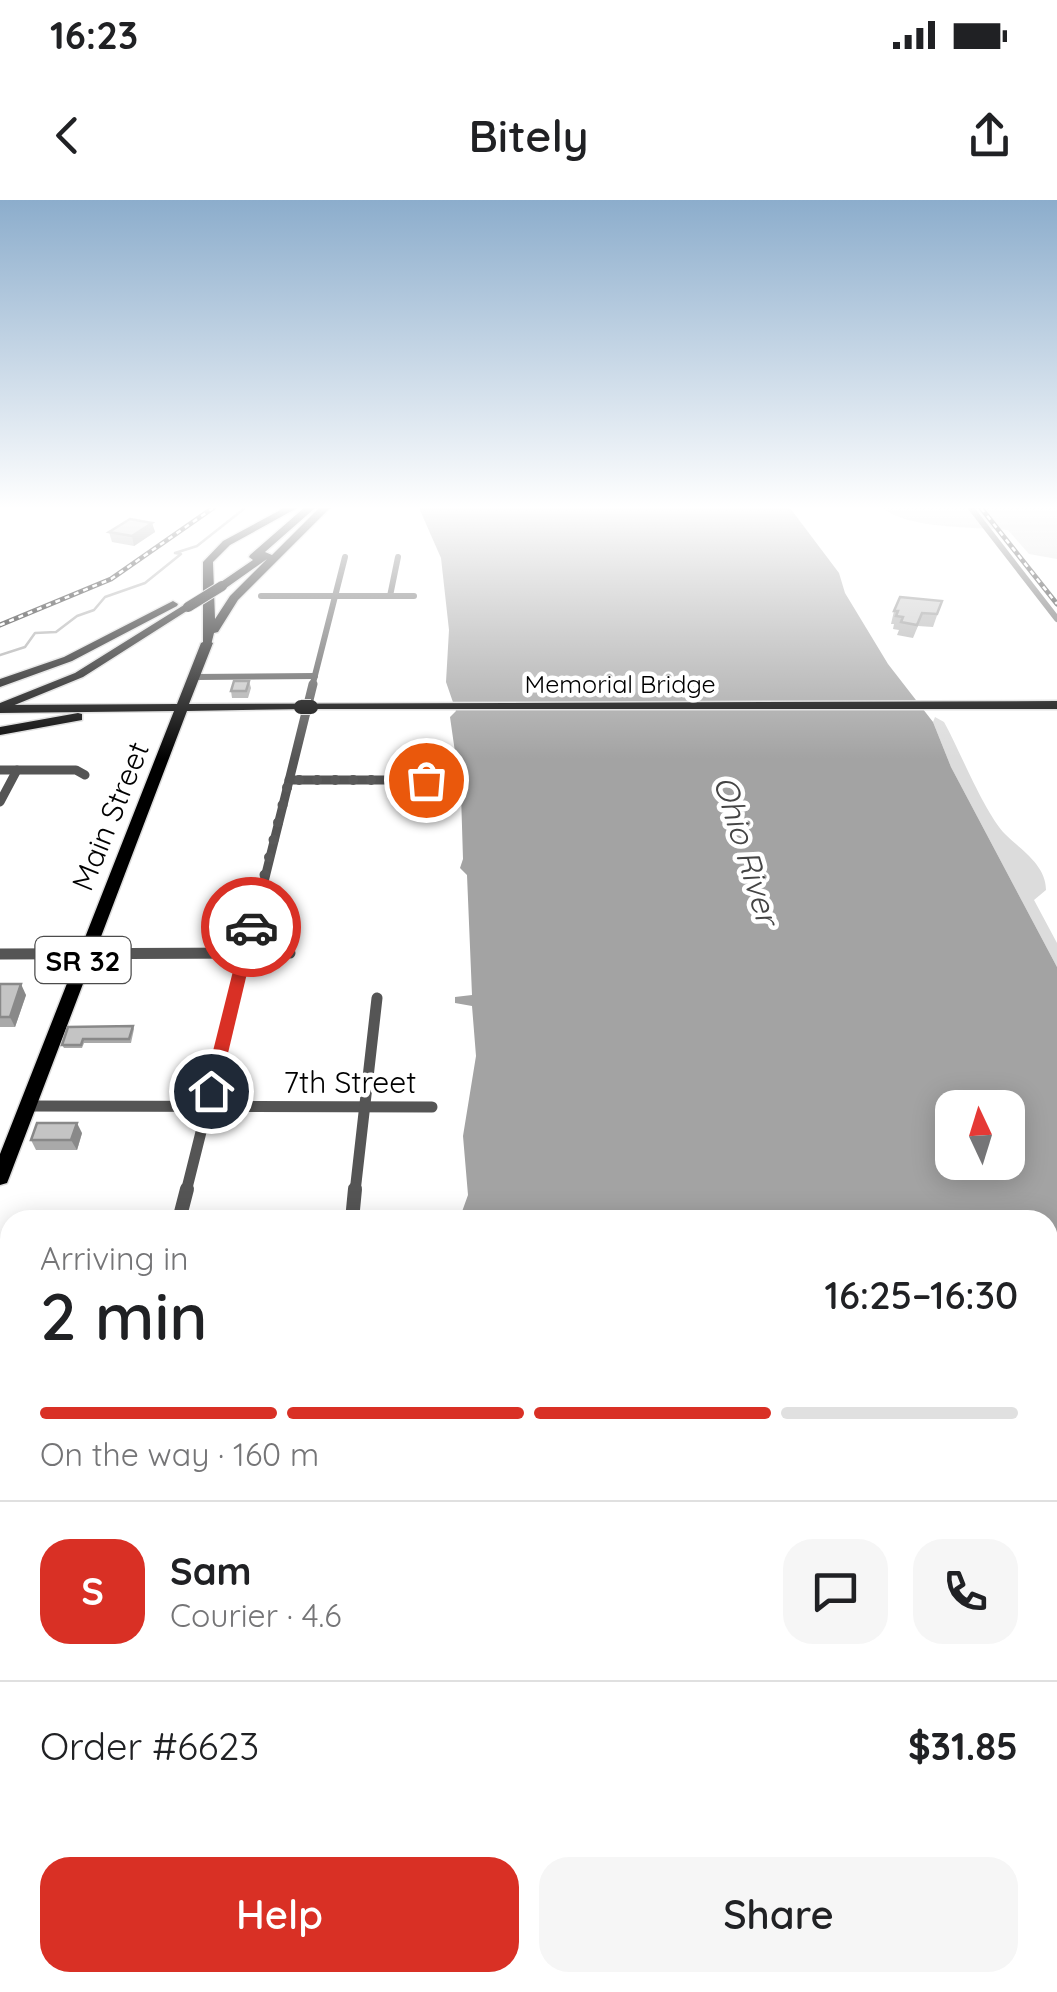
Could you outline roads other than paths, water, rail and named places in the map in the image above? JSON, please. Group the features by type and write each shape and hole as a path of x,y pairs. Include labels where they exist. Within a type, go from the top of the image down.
{"main road":[{"path":"0,708 89,669 205,592"},
{"path":"207,643 212,612 210,592"},
{"path":"207,643 240,592"},
{"path":"0,683 68,659 188,602"},
{"name":"Main Street","path":"0,1178 207,643"},
{"name":"Memorial Bridge","path":"137,710 1057,704"},
{"path":"0,708 137,710 175,728"},
{"path":"0,731 137,710"}],"street":[{"path":"181,1210 337,592"},
{"path":"390,596 391,592"},
{"path":"1036,592 1057,619"},
{"path":"260,596 414,596"},
{"path":"195,677 315,676"},
{"path":"0,770 76,770 85,776"},
{"path":"0,802 17,770"},
{"path":"289,780 426,780"},
{"path":"0,954 290,953"},
{"path":"353,1210 376,998"},
{"name":"7th Street","path":"28,1106 432,1107"}],"water":[{"name":"Ohio River","path":"445,592 845,592 888,664 933,722 951,767 1057,967 1057,1210 463,1210 468,1195 463,1136 476,1056 472,1006 455,1003 455,997 472,995 467,875 460,868 461,794 450,717 456,711 446,682 449,630"}],"waterway":[{"path":"0,655 25,647 35,633 56,632 77,616 94,610 105,597 120,592"}],"railway":[{"path":"0,625 81,592"},
{"path":"1047,592 1057,604"}]}
